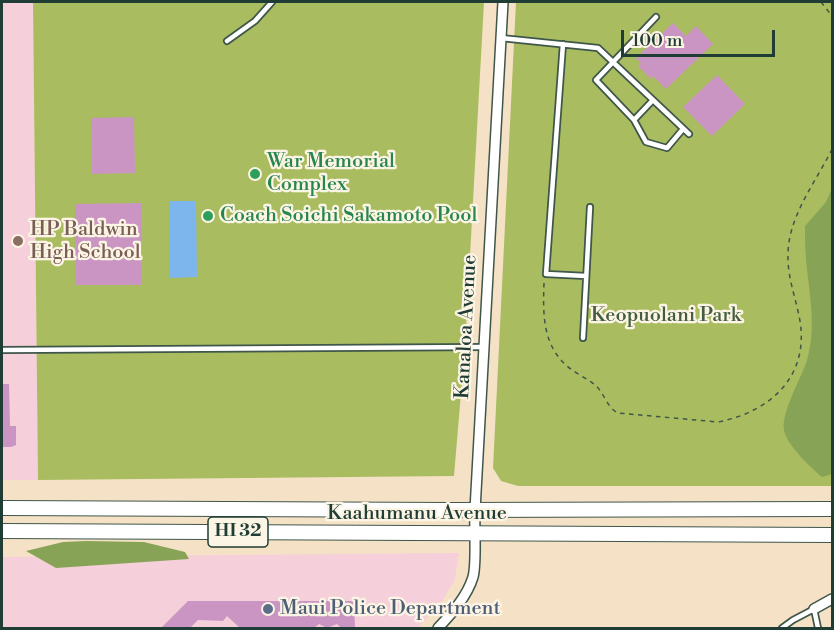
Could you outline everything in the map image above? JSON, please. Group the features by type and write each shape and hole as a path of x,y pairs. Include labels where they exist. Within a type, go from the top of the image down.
{"main road":[{"name":"Kaahumanu Avenue","path":"2,508 475,510 832,508"},
{"name":"Kaahumanu Avenue","path":"2,531 832,535"}],"street":[{"name":"Kanaloa Avenue","path":"438,628 455,608 473,577 503,2"},
{"path":"814,609 832,599"}],"lane":[{"path":"227,41 255,21 272,2"},
{"path":"656,17 596,80 634,120 646,142 667,147 683,129"},
{"path":"501,38 598,48 689,135"},
{"path":"563,44 546,274 586,276"},
{"path":"634,120 653,100"},
{"path":"583,338 590,207"},
{"path":"2,350 484,348"},
{"path":"782,628 814,609 818,628"}],"path":[{"path":"822,2 832,16"},
{"path":"544,282 543,316 549,341 566,365 596,386 611,409 618,413 718,422 731,420 754,410 782,390 791,379 798,362 801,344 800,323 789,274 788,253 791,230 797,214 832,149"}],"shaded area":[{"name":"HP Baldwin High School","path":"2,2 33,2 38,480 2,480"},
{"path":"459,553 455,579 443,600 418,628 2,628 2,557"}],"green space":[{"name":"War Memorial Complex","path":"33,2 484,2 465,346 454,476 38,480"},
{"name":"Keopuolani Park","path":"516,2 832,2 832,486 518,486 501,481 493,468"},
{"path":"832,188 832,474 822,477 789,442 784,423 788,405 807,360 810,347 811,310 805,226 826,202"},
{"path":"63,542 144,542 185,552 189,559 56,568 26,551"}],"water":[{"path":"169,201 196,201 197,277 170,278"}],"building":[{"path":"673,23 686,36 696,26 713,44 666,89 638,66 641,64 636,58"},
{"path":"717,75 745,104 712,136 683,107"},
{"path":"134,117 135,173 92,174 91,118"},
{"path":"141,203 141,285 76,285 75,204"},
{"path":"2,384 9,384 10,426 16,426 16,445 11,447 2,447"},
{"name":"Maui Police Department","path":"188,601 354,601 355,628 341,628 337,624 327,628 319,624 314,628 240,628 227,616 223,621 198,620 190,628 161,628"}],"place":[{"name":"War Memorial Complex","path":"255,174"},
{"name":"Coach Soichi Sakamoto Pool","path":"208,216"},
{"name":"HP Baldwin High School","path":"18,241"},
{"name":"Maui Police Department","path":"268,609"}]}
